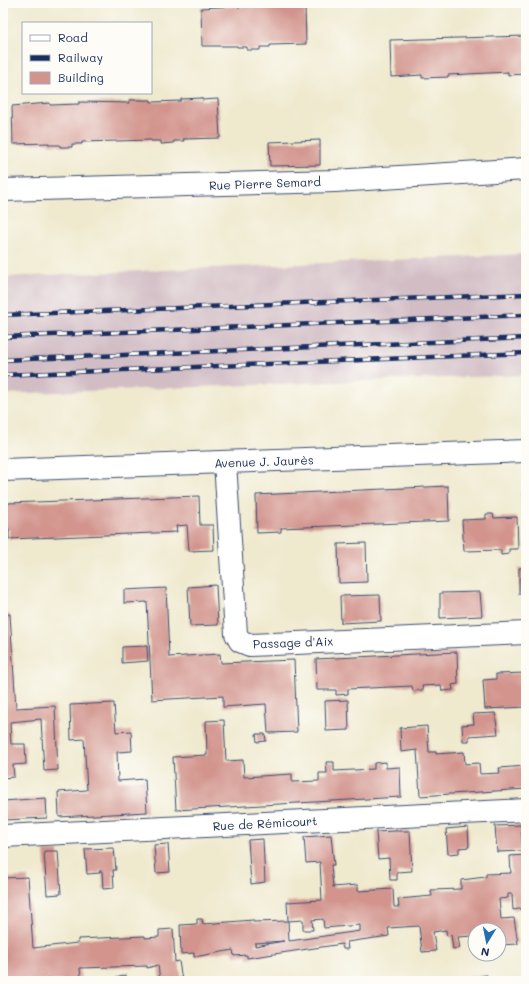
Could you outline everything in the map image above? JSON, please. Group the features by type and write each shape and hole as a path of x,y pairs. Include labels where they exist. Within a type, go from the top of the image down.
{"street":[{"name":"Rue Pierre Semard","path":"3,190 335,182 526,170"},
{"name":"Avenue J. Jaurès","path":"3,470 526,451"},
{"name":"Passage d'Aix","path":"224,462 236,634 240,641 250,645 526,633"},
{"name":"Rue de Rémicourt","path":"3,836 526,810"}],"shaded area":[{"path":"526,254 526,375 3,394 3,277"}],"building":[{"path":"267,5 305,6 306,44 270,45 270,47 260,47 260,50 247,50 247,47 237,46 202,46 201,8"},
{"path":"526,36 526,74 508,75 508,72 448,75 448,77 422,78 422,75 391,77 390,40"},
{"path":"202,98 202,100 218,99 220,138 183,139 184,141 174,141 173,143 161,144 161,141 151,140 82,142 82,144 72,144 72,147 60,147 60,145 49,145 49,143 13,144 12,106 50,103 50,105 79,104 79,102 129,103 129,100 151,100 151,102 181,101 181,99"},
{"path":"320,140 320,165 270,166 269,142"},
{"path":"523,483 526,483 526,518 524,518"},
{"path":"448,486 449,521 281,528 281,532 257,533 256,495"},
{"path":"199,496 200,525 213,525 214,550 189,551 187,525 176,526 177,532 9,539 9,529 3,530 3,505 8,505 8,503"},
{"path":"486,514 493,514 494,518 517,517 518,549 509,549 509,554 501,555 501,550 464,551 462,520 486,519"},
{"path":"366,543 367,582 339,583 338,544"},
{"path":"519,568 526,568 526,593 519,594"},
{"path":"216,585 218,625 190,626 188,587"},
{"path":"166,588 169,657 220,654 221,663 294,660 297,732 268,733 266,704 223,707 223,696 152,700 147,602 124,603 124,590"},
{"path":"480,592 482,616 440,618 440,593"},
{"path":"380,595 381,621 341,623 340,596"},
{"path":"10,614 16,708 55,706 58,770 44,771 41,719 10,722 11,744 25,744 26,764 13,765 14,777 3,778 3,615"},
{"path":"147,646 148,661 122,663 122,647"},
{"path":"457,652 458,684 452,685 453,690 442,691 441,685 422,686 423,690 413,691 412,686 348,689 348,694 336,695 336,690 317,690 316,659"},
{"path":"526,673 526,707 485,709 483,680 496,679 496,674"},
{"path":"348,700 349,730 326,731 325,701"},
{"path":"114,703 116,732 131,731 132,751 117,752 118,781 145,779 147,812 59,817 58,792 87,790 84,739 71,740 70,705"},
{"path":"495,713 498,734 469,736 469,741 463,741 462,725 474,724 473,714"},
{"path":"224,720 226,761 243,760 244,777 292,774 292,782 319,781 319,773 327,773 326,762 334,762 334,771 374,769 374,763 386,762 386,768 400,767 401,797 176,810 173,757 207,755 206,721"},
{"path":"427,726 429,752 436,752 436,754 464,752 465,764 479,763 480,774 500,773 499,768 526,766 526,789 420,796 417,750 401,752 400,728"},
{"path":"256,734 265,734 266,741 257,742"},
{"path":"46,798 47,818 3,820 3,801"},
{"path":"521,825 523,851 497,852 495,826"},
{"path":"468,827 469,847 459,848 459,853 448,854 446,829"},
{"path":"410,831 412,871 397,872 397,880 390,880 389,858 378,859 376,832"},
{"path":"331,835 334,865 331,865 333,887 358,885 358,891 393,889 394,907 399,907 398,899 432,896 431,890 461,889 461,880 486,877 486,874 511,873 510,856 526,855 526,908 513,910 512,894 508,894 508,898 499,899 501,919 514,918 518,944 507,945 507,922 467,922 467,936 458,937 460,948 453,949 451,935 447,936 446,930 433,932 436,951 422,952 419,926 388,928 389,936 347,942 348,949 343,949 342,944 247,958 247,955 234,956 233,950 194,957 194,953 181,954 180,925 197,924 197,919 202,919 203,924 253,920 253,922 288,921 287,902 322,900 320,862 306,863 304,837","holes":["323,919 324,928 360,925 360,931 289,941 288,921 303,920 303,930 313,930 312,920","284,941 255,946 255,943"]},
{"path":"263,839 265,882 251,884 248,840"},
{"path":"168,844 170,872 156,873 154,845"},
{"path":"114,848 116,870 113,870 114,888 103,889 102,871 99,871 100,873 87,874 85,849"},
{"path":"44,851 58,851 61,894 47,895"},
{"path":"28,877 33,948 78,943 78,939 145,936 145,938 159,937 159,930 173,929 175,962 179,961 182,981 160,981 158,965 147,968 147,966 80,968 81,981 3,981 3,878"},
{"path":"126,975 127,981 106,981"},
{"path":"487,975 488,981 465,981 464,979"}],"railway":[{"path":"3,315 526,294"},
{"path":"3,337 526,315"},
{"path":"3,360 526,338"},
{"path":"3,375 526,353"}]}
